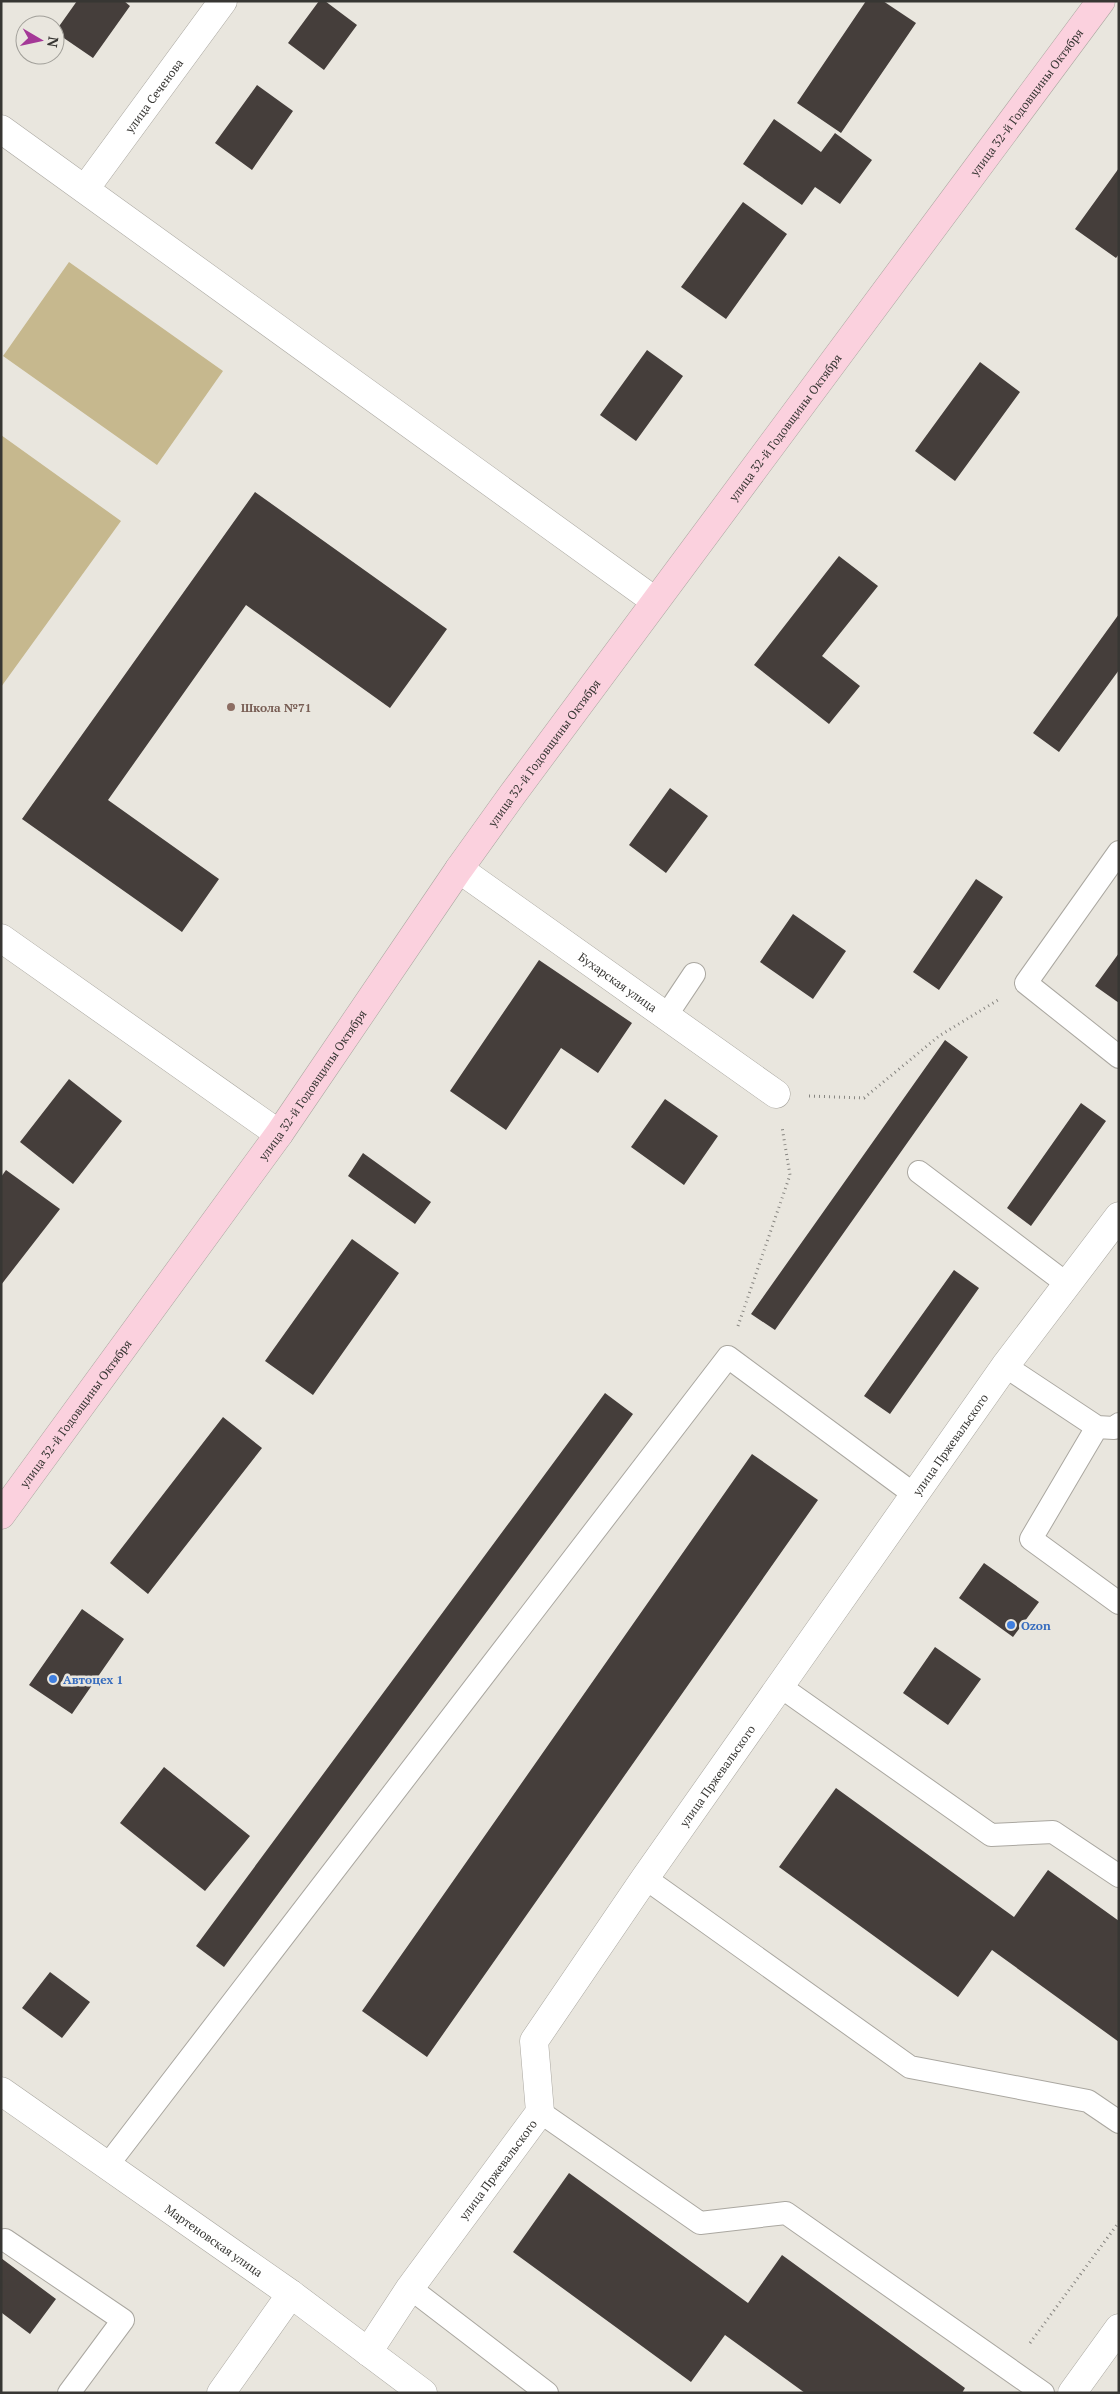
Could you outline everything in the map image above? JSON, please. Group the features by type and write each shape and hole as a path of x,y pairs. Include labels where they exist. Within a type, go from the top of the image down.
{"main road":[{"name":"улица 32-й Годовщины Октября","path":"1,1515 279,1134 459,869 655,601 1101,1"}],"street":[{"name":"улица Сеченова","path":"85,189 223,1"},
{"path":"1,129 655,601"},
{"name":"Бухарская улица","path":"459,869 776,1094"},
{"path":"1,938 279,1134"},
{"name":"улица Пржевальского","path":"368,2352 410,2288 540,2112 534,2041 645,1878 1005,1366 1119,1216"},
{"name":"Мартеновская улица","path":"1,2091 290,2294 423,2393"},
{"path":"221,2393 290,2294"},
{"path":"1072,2393 1119,2328"}],"lane":[{"path":"1119,852 1026,983 1119,1057"},
{"path":"666,1016 694,974"},
{"path":"918,1172 1067,1284"},
{"path":"106,2166 728,1357 915,1495"},
{"path":"1005,1366 1108,1426 1031,1540 1119,1603"},
{"path":"781,1687 991,1835 1053,1832 1119,1876"},
{"path":"645,1878 910,2067 1088,2101 1119,2122"},
{"path":"540,2112 700,2224 786,2214 1043,2393"},
{"path":"5,2240 123,2320 69,2393"},
{"path":"410,2288 547,2393"}],"path":[{"path":"728,1357 790,1175 776,1094 864,1098 939,1036 1026,983"},
{"path":"1011,2370 1119,2222"}],"shaded area":[{"path":"69,262 223,371 157,465 3,356"},
{"path":"1,435 121,521 1,687"}],"building":[{"path":"77,1 124,1 130,6 93,58 65,39 65,18"},
{"path":"319,1 325,1 357,25 324,70 288,43"},
{"path":"866,1 883,1 916,23 841,133 797,103"},
{"path":"257,85 293,111 252,170 215,143"},
{"path":"774,119 821,152 835,133 872,160 840,204 815,187 802,205 743,164"},
{"path":"1119,168 1119,254 1116,258 1075,229"},
{"path":"743,202 787,234 726,319 681,287"},
{"path":"647,350 683,376 636,441 600,415"},
{"path":"980,362 1020,392 955,481 915,451"},
{"path":"255,492 447,629 390,708 246,605 108,800 219,879 182,932 22,819"},
{"path":"839,556 878,586 822,656 860,686 829,724 754,665"},
{"path":"1119,614 1119,670 1059,752 1033,733"},
{"path":"670,788 708,816 666,873 629,845"},
{"path":"976,879 1003,897 939,990 913,972"},
{"path":"793,914 846,951 813,999 760,962"},
{"path":"1119,953 1119,1003 1095,986"},
{"path":"539,960 632,1023 598,1073 561,1048 506,1130 450,1091"},
{"path":"945,1040 968,1057 775,1330 751,1314"},
{"path":"69,1079 122,1121 73,1184 20,1142"},
{"path":"665,1099 718,1136 684,1185 631,1147"},
{"path":"1081,1103 1106,1121 1031,1226 1007,1208"},
{"path":"363,1153 431,1202 415,1224 348,1176"},
{"path":"6,1170 60,1209 1,1285 1,1177"},
{"path":"352,1239 399,1273 313,1395 265,1361"},
{"path":"954,1270 979,1288 890,1414 864,1396"},
{"path":"605,1393 633,1414 224,1967 196,1946"},
{"path":"223,1417 262,1448 148,1594 110,1563"},
{"path":"752,1454 818,1500 427,2057 362,2011"},
{"path":"984,1563 1039,1602 1013,1637 959,1598"},
{"path":"82,1609 124,1639 72,1714 29,1685"},
{"path":"935,1647 981,1679 948,1725 903,1693"},
{"path":"164,1767 250,1836 205,1891 120,1823"},
{"path":"836,1788 1014,1917 1048,1870 1119,1921 1119,2042 992,1950 958,1997 779,1867"},
{"path":"50,1972 90,2002 62,2038 22,2008"},
{"path":"569,2173 748,2303 782,2255 965,2388 962,2393 805,2393 725,2335 691,2382 513,2252"},
{"path":"1,2258 56,2299 30,2334 1,2314"}],"place":[{"name":"Школа №71","path":"231,707"},
{"name":"Ozon","path":"1011,1625"},
{"name":"Автоцех 1","path":"53,1679"}]}
